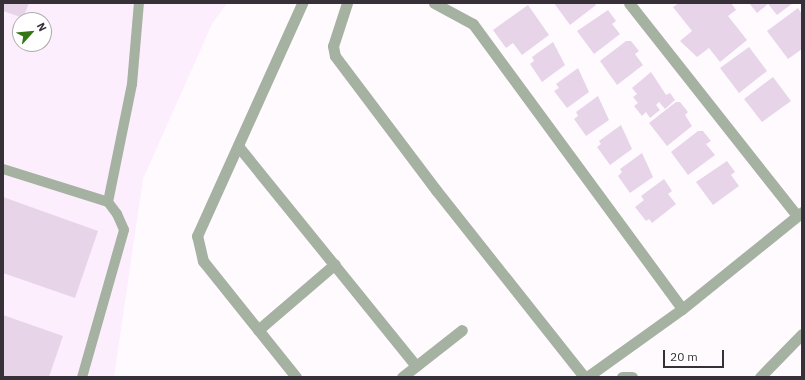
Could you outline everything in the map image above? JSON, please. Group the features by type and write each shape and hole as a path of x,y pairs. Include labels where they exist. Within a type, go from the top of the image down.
{"street":[{"path":"296,377 203,261 198,248 197,236 302,3"},
{"path":"347,3 333,46 335,56 436,190 585,377 682,309 800,214 629,3"},
{"path":"434,3 473,24 682,309"},
{"path":"238,146 416,366"},
{"path":"258,330 335,264"},
{"path":"402,377 462,330"},
{"path":"760,377 802,334"}],"lane":[{"path":"108,202 132,84 139,3"},
{"path":"3,169 108,202 118,214 124,230 82,377"}],"shaded area":[{"path":"3,3 227,3 212,24 143,179 114,377 3,377"}],"building":[{"path":"3,3 29,3 25,12 12,12 12,14 3,11"},
{"path":"554,3 595,3 596,5 570,25"},
{"path":"679,3 731,3 736,10 728,16 747,40 720,62 709,48 697,57 680,41 692,31 673,7"},
{"path":"749,3 793,3 777,15 768,4 757,13"},
{"path":"528,5 549,35 522,55 513,43 506,48 493,30"},
{"path":"798,8 802,14 802,49 788,59 767,31"},
{"path":"608,10 616,21 612,24 620,34 594,54 577,31"},
{"path":"626,41 631,41 639,51 635,54 643,65 617,85 600,61"},
{"path":"553,42 565,65 542,82 530,64 534,61 532,57"},
{"path":"749,47 767,71 739,93 720,68"},
{"path":"578,68 589,92 567,108 554,91 559,88 556,84"},
{"path":"651,72 666,95 670,93 675,100 665,109 659,102 656,105 660,110 650,118 646,112 642,116 634,106 638,103 633,97 637,94 632,88"},
{"path":"773,77 791,101 762,122 744,99"},
{"path":"598,96 609,120 586,136 574,119 578,116 576,112"},
{"path":"676,102 680,102 688,112 685,115 692,126 667,146 649,123"},
{"path":"621,125 632,149 610,165 597,147 601,144 599,141"},
{"path":"698,131 703,131 711,141 706,144 715,155 688,175 671,152"},
{"path":"642,153 653,177 630,193 618,176 622,172 620,169"},
{"path":"727,161 735,172 731,175 739,186 713,205 696,182"},
{"path":"664,179 672,191 668,194 676,204 652,223 649,219 646,221 635,207 644,200 641,196"},
{"path":"3,197 98,231 75,298 3,273"},
{"path":"3,315 63,336 49,377 3,377"}]}
